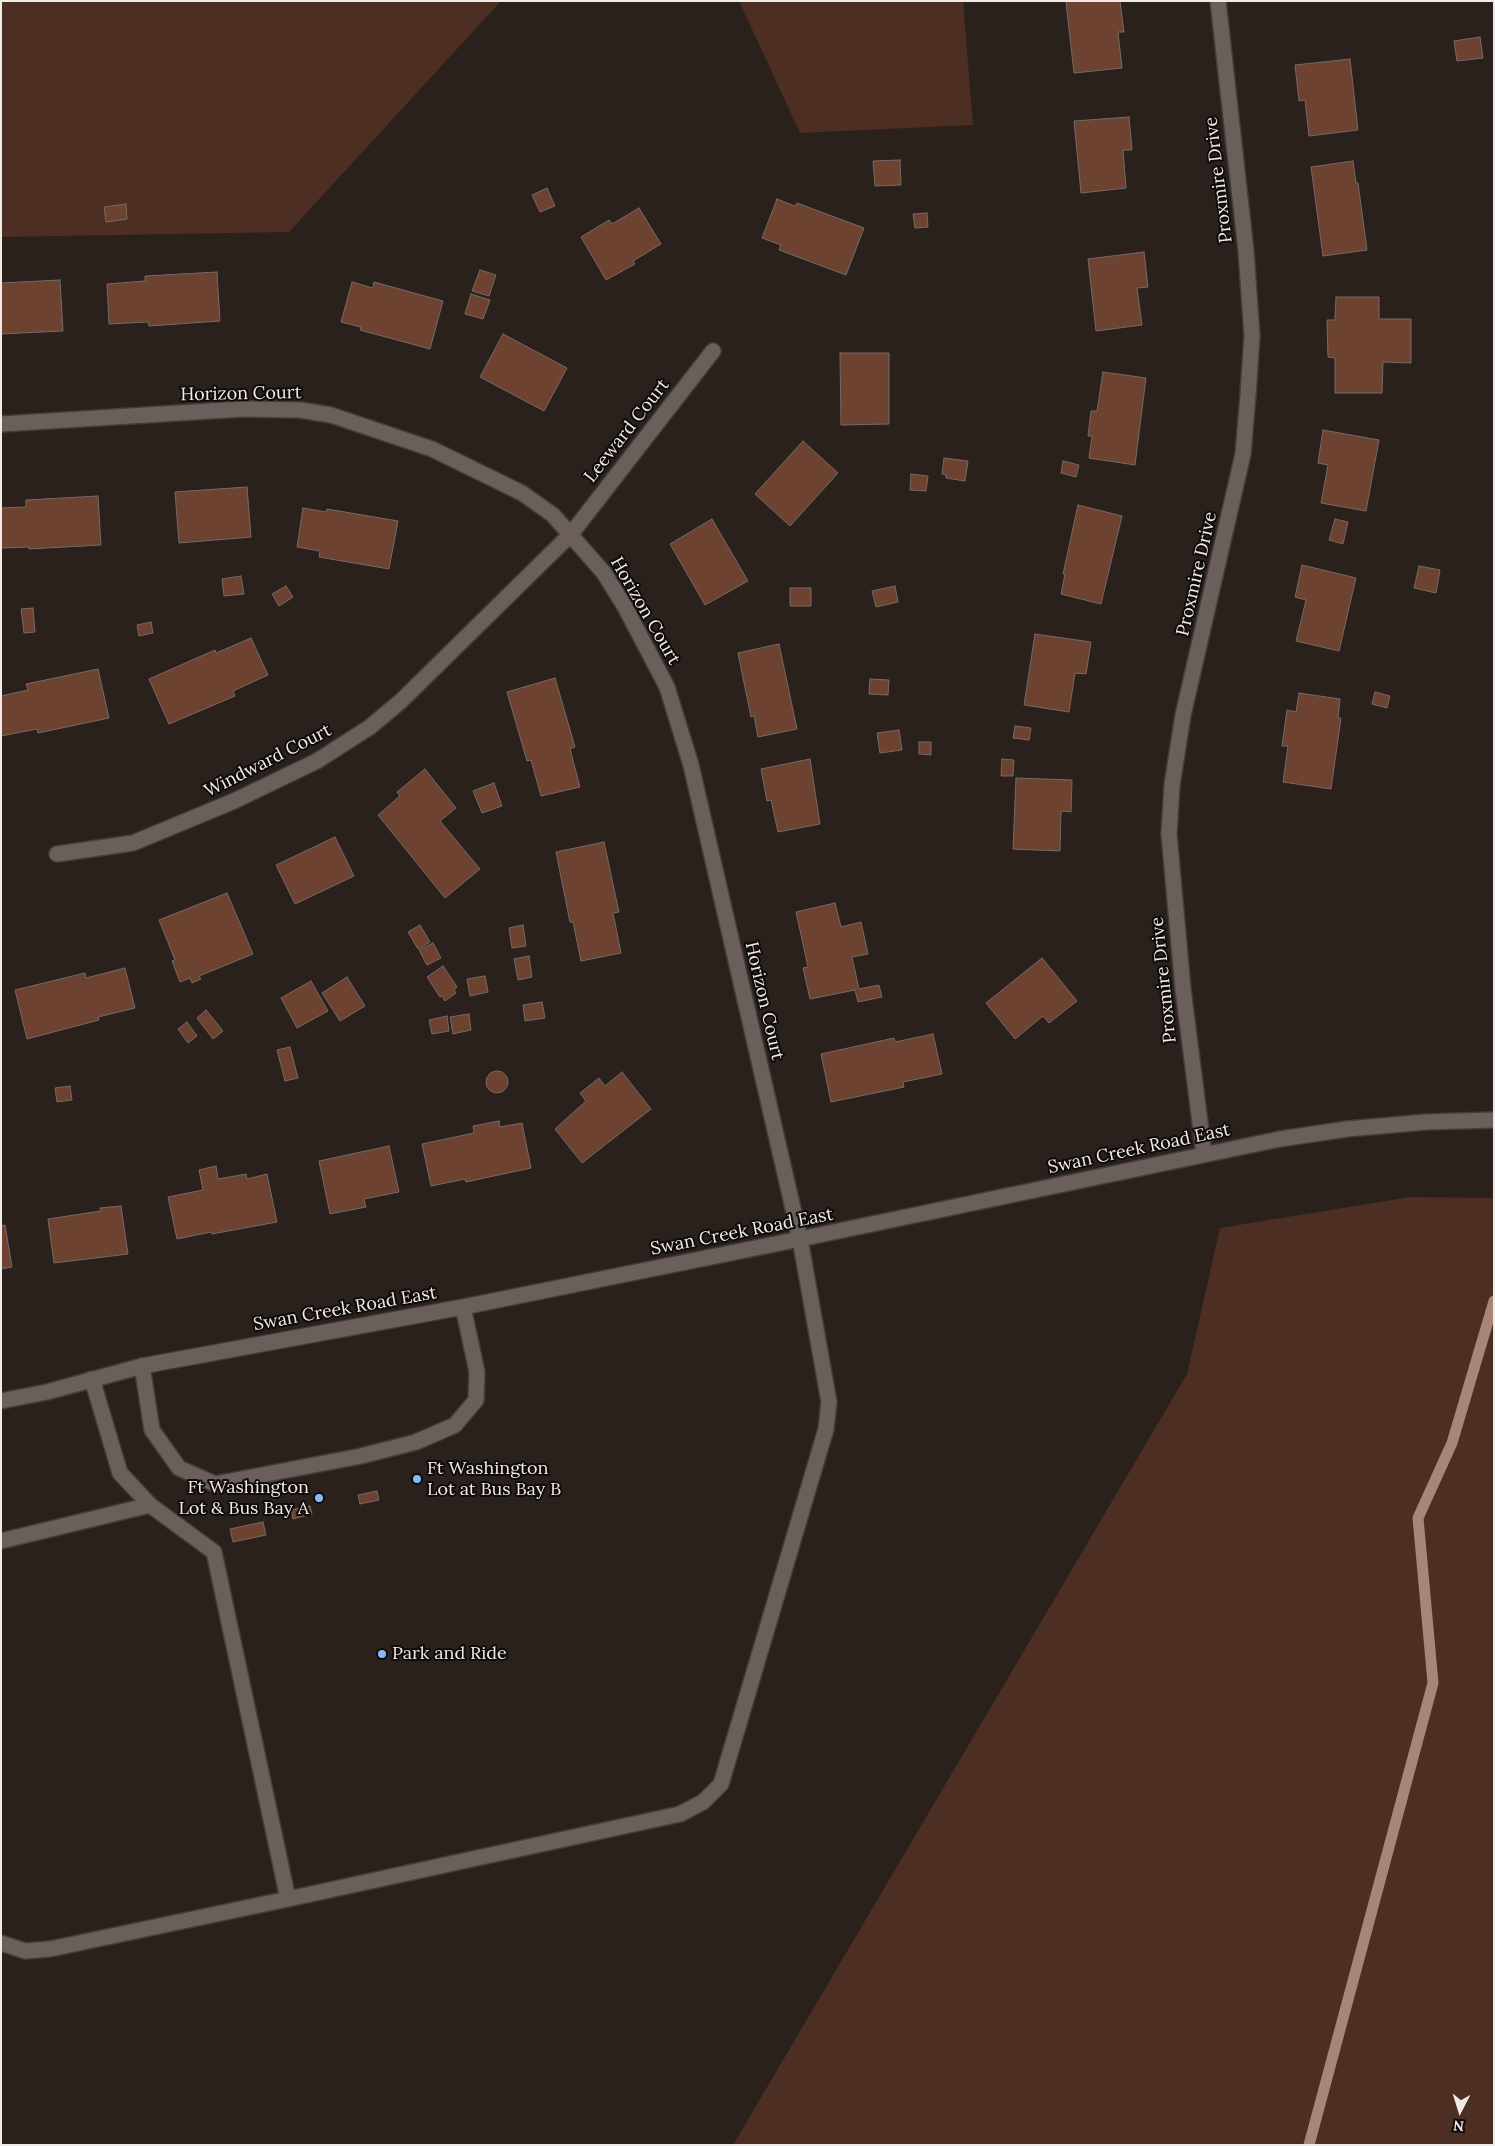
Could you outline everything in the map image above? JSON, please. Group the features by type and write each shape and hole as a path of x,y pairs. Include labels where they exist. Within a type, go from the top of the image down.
{"street":[{"name":"Proxmire Drive","path":"1204,1154 1183,989 1169,834 1172,785 1183,715 1243,454 1252,336 1246,251 1218,1"},
{"name":"Leeward Court","path":"571,534 714,351"},
{"name":"Horizon Court","path":"1,424 243,408 300,410 331,415 432,449 522,493 553,515 571,534 604,573 621,600 667,687 693,774 800,1239 829,1402 826,1429 721,1784 704,1802 680,1814 50,1949 25,1951 1,1943"},
{"name":"Windward Court","path":"57,854 133,843 234,802 316,761 370,727 402,701 571,534"},
{"name":"Swan Creek Road East","path":"1,1401 47,1392 142,1366 463,1307 1280,1139 1347,1129 1426,1122 1494,1120"},
{"path":"142,1366 152,1430 179,1468 214,1484 361,1456 416,1442 455,1424 476,1400 477,1372 463,1307"},
{"path":"92,1379 120,1473 150,1506 214,1552 288,1899"},
{"path":"1,1540 150,1506"}],"shaded area":[{"path":"1,1 501,1 289,232 1,237"},
{"path":"739,1 963,1 973,125 800,133"},
{"path":"1410,1197 1494,1198 1494,2145 733,2145 1187,1374 1220,1228"}],"building":[{"path":"1120,1 1124,32 1118,32 1122,68 1074,73 1066,2"},
{"path":"1480,37 1483,58 1457,61 1454,41"},
{"path":"1350,59 1358,130 1309,136 1305,100 1299,101 1295,65"},
{"path":"1129,117 1132,150 1123,150 1126,188 1081,193 1074,121"},
{"path":"900,160 901,185 875,186 873,161"},
{"path":"1353,161 1356,183 1358,183 1367,250 1323,256 1311,167"},
{"path":"547,188 555,206 540,212 532,195"},
{"path":"777,199 795,206 797,203 864,228 846,275 779,250 781,245 762,238"},
{"path":"126,204 127,219 106,222 104,207"},
{"path":"639,208 661,244 633,261 635,264 606,280 581,237 609,220 612,224"},
{"path":"927,213 928,227 915,228 913,214"},
{"path":"1144,252 1148,287 1137,288 1142,325 1096,331 1088,259"},
{"path":"480,270 496,275 489,296 472,291"},
{"path":"217,272 220,321 149,326 148,322 109,324 107,284 145,281 145,276"},
{"path":"60,280 63,331 1,334 1,283"},
{"path":"352,282 373,288 374,282 443,301 430,349 360,330 361,327 341,322"},
{"path":"471,294 490,300 483,319 465,314"},
{"path":"1336,297 1379,297 1379,319 1411,319 1411,363 1383,362 1382,393 1335,393 1335,358 1328,357 1327,320 1335,320"},
{"path":"503,334 567,368 544,411 480,377"},
{"path":"840,353 889,353 889,424 841,425"},
{"path":"1103,372 1146,378 1135,465 1089,458 1092,436 1088,436 1091,411 1097,411"},
{"path":"1323,430 1379,440 1366,511 1321,503 1328,465 1318,463"},
{"path":"803,441 838,473 790,526 755,494"},
{"path":"944,458 968,461 965,481 946,478 946,475 942,474"},
{"path":"1063,461 1079,465 1076,477 1061,473"},
{"path":"911,474 928,476 926,491 910,490"},
{"path":"247,487 251,537 179,543 175,492"},
{"path":"98,496 101,545 29,549 29,547 1,548 1,508 26,507 26,500"},
{"path":"1078,505 1122,516 1101,604 1061,594 1065,574 1063,574"},
{"path":"303,508 326,512 327,509 398,521 389,569 319,557 320,551 297,547"},
{"path":"712,519 748,581 705,605 670,544"},
{"path":"1335,519 1348,522 1343,544 1329,540"},
{"path":"1302,565 1356,578 1339,651 1296,641 1306,600 1295,597"},
{"path":"1419,566 1440,570 1436,593 1414,588"},
{"path":"241,576 244,594 224,596 222,579"},
{"path":"286,586 293,597 279,606 272,594"},
{"path":"895,586 898,602 876,607 872,591"},
{"path":"790,588 811,588 811,606 790,606"},
{"path":"33,608 35,632 24,633 21,609"},
{"path":"151,622 153,633 139,636 137,625"},
{"path":"1035,634 1091,642 1086,674 1075,673 1069,712 1024,705"},
{"path":"251,638 268,675 233,691 235,696 169,724 149,679 215,650 216,653"},
{"path":"779,644 797,729 758,737 754,716 751,717 738,653"},
{"path":"98,669 109,718 38,733 37,729 1,736 1,696 28,690 26,684"},
{"path":"555,678 575,747 570,749 580,787 541,796 531,760 527,761 507,692"},
{"path":"870,679 889,680 888,695 869,694"},
{"path":"1375,692 1390,696 1387,708 1372,704"},
{"path":"1299,693 1340,699 1338,718 1341,718 1331,789 1283,782 1288,746 1282,746 1287,710 1296,712"},
{"path":"1015,726 1031,728 1029,740 1013,738"},
{"path":"899,730 902,750 880,753 877,733"},
{"path":"919,742 931,742 931,755 919,754"},
{"path":"810,759 820,824 778,832 771,800 767,801 761,769"},
{"path":"1002,759 1014,760 1013,776 1001,776"},
{"path":"425,769 456,808 440,821 480,869 445,898 378,815 400,796 397,792"},
{"path":"1016,778 1072,780 1071,812 1061,811 1060,851 1013,849"},
{"path":"494,783 502,806 482,813 473,791"},
{"path":"335,837 354,876 295,904 276,865"},
{"path":"604,842 619,912 613,913 621,953 581,961 573,922 570,922 556,852"},
{"path":"227,893 253,954 199,976 201,979 192,983 190,978 180,982 172,961 175,960 159,920"},
{"path":"835,903 841,927 861,922 868,954 852,957 859,989 879,985 882,997 858,1002 855,990 810,999 803,968 808,967 796,912"},
{"path":"420,925 430,942 418,949 408,932"},
{"path":"523,925 526,946 512,948 509,928"},
{"path":"433,943 441,958 427,965 419,950"},
{"path":"529,956 532,977 518,980 514,959"},
{"path":"1042,958 1077,1001 1049,1023 1043,1016 1015,1039 986,1003"},
{"path":"443,966 457,987 454,990 456,993 445,1001 442,996 440,997 427,977"},
{"path":"125,968 135,1008 98,1017 99,1020 27,1039 15,990 85,973 86,978"},
{"path":"485,976 488,992 470,996 467,979"},
{"path":"347,977 365,1006 340,1021 322,993"},
{"path":"311,981 328,1011 297,1028 281,998"},
{"path":"542,1002 545,1018 525,1021 523,1005"},
{"path":"206,1010 223,1031 213,1039 197,1018"},
{"path":"469,1014 471,1030 453,1034 450,1017"},
{"path":"447,1016 449,1031 432,1034 429,1020"},
{"path":"187,1022 197,1036 188,1043 178,1029"},
{"path":"933,1034 942,1074 903,1082 904,1087 831,1102 821,1054 894,1038 895,1042"},
{"path":"290,1047 298,1078 285,1081 277,1050"},
{"path":"497,1071 505,1074 508,1082 505,1090 497,1093 489,1090 486,1082 489,1074"},
{"path":"622,1072 651,1109 582,1163 555,1129 586,1101 580,1093 599,1078 605,1086"},
{"path":"70,1086 72,1100 57,1102 55,1088"},
{"path":"499,1121 500,1127 522,1123 531,1168 466,1182 465,1179 431,1186 422,1144 474,1133 473,1126"},
{"path":"389,1146 399,1192 364,1199 366,1207 330,1214 319,1161"},
{"path":"216,1166 218,1179 246,1174 247,1179 267,1174 277,1222 177,1239 168,1197 203,1190 199,1170"},
{"path":"121,1206 128,1254 54,1263 48,1219 101,1211 100,1208"},
{"path":"1,1219 2,1226 5,1225 12,1267 1,1269"},
{"path":"377,1491 379,1500 360,1504 358,1495"},
{"path":"310,1506 312,1514 293,1519 291,1510"},
{"path":"263,1522 266,1535 233,1542 230,1529"}],"waterway":[{"path":"1309,2145 1433,1683 1418,1518 1452,1443 1494,1301"}],"place":[{"name":"Ft Washington Lot at Bus Bay B","path":"417,1479"},
{"name":"Ft Washington Lot & Bus Bay A","path":"319,1498"},
{"name":"Park and Ride","path":"382,1654"}]}
